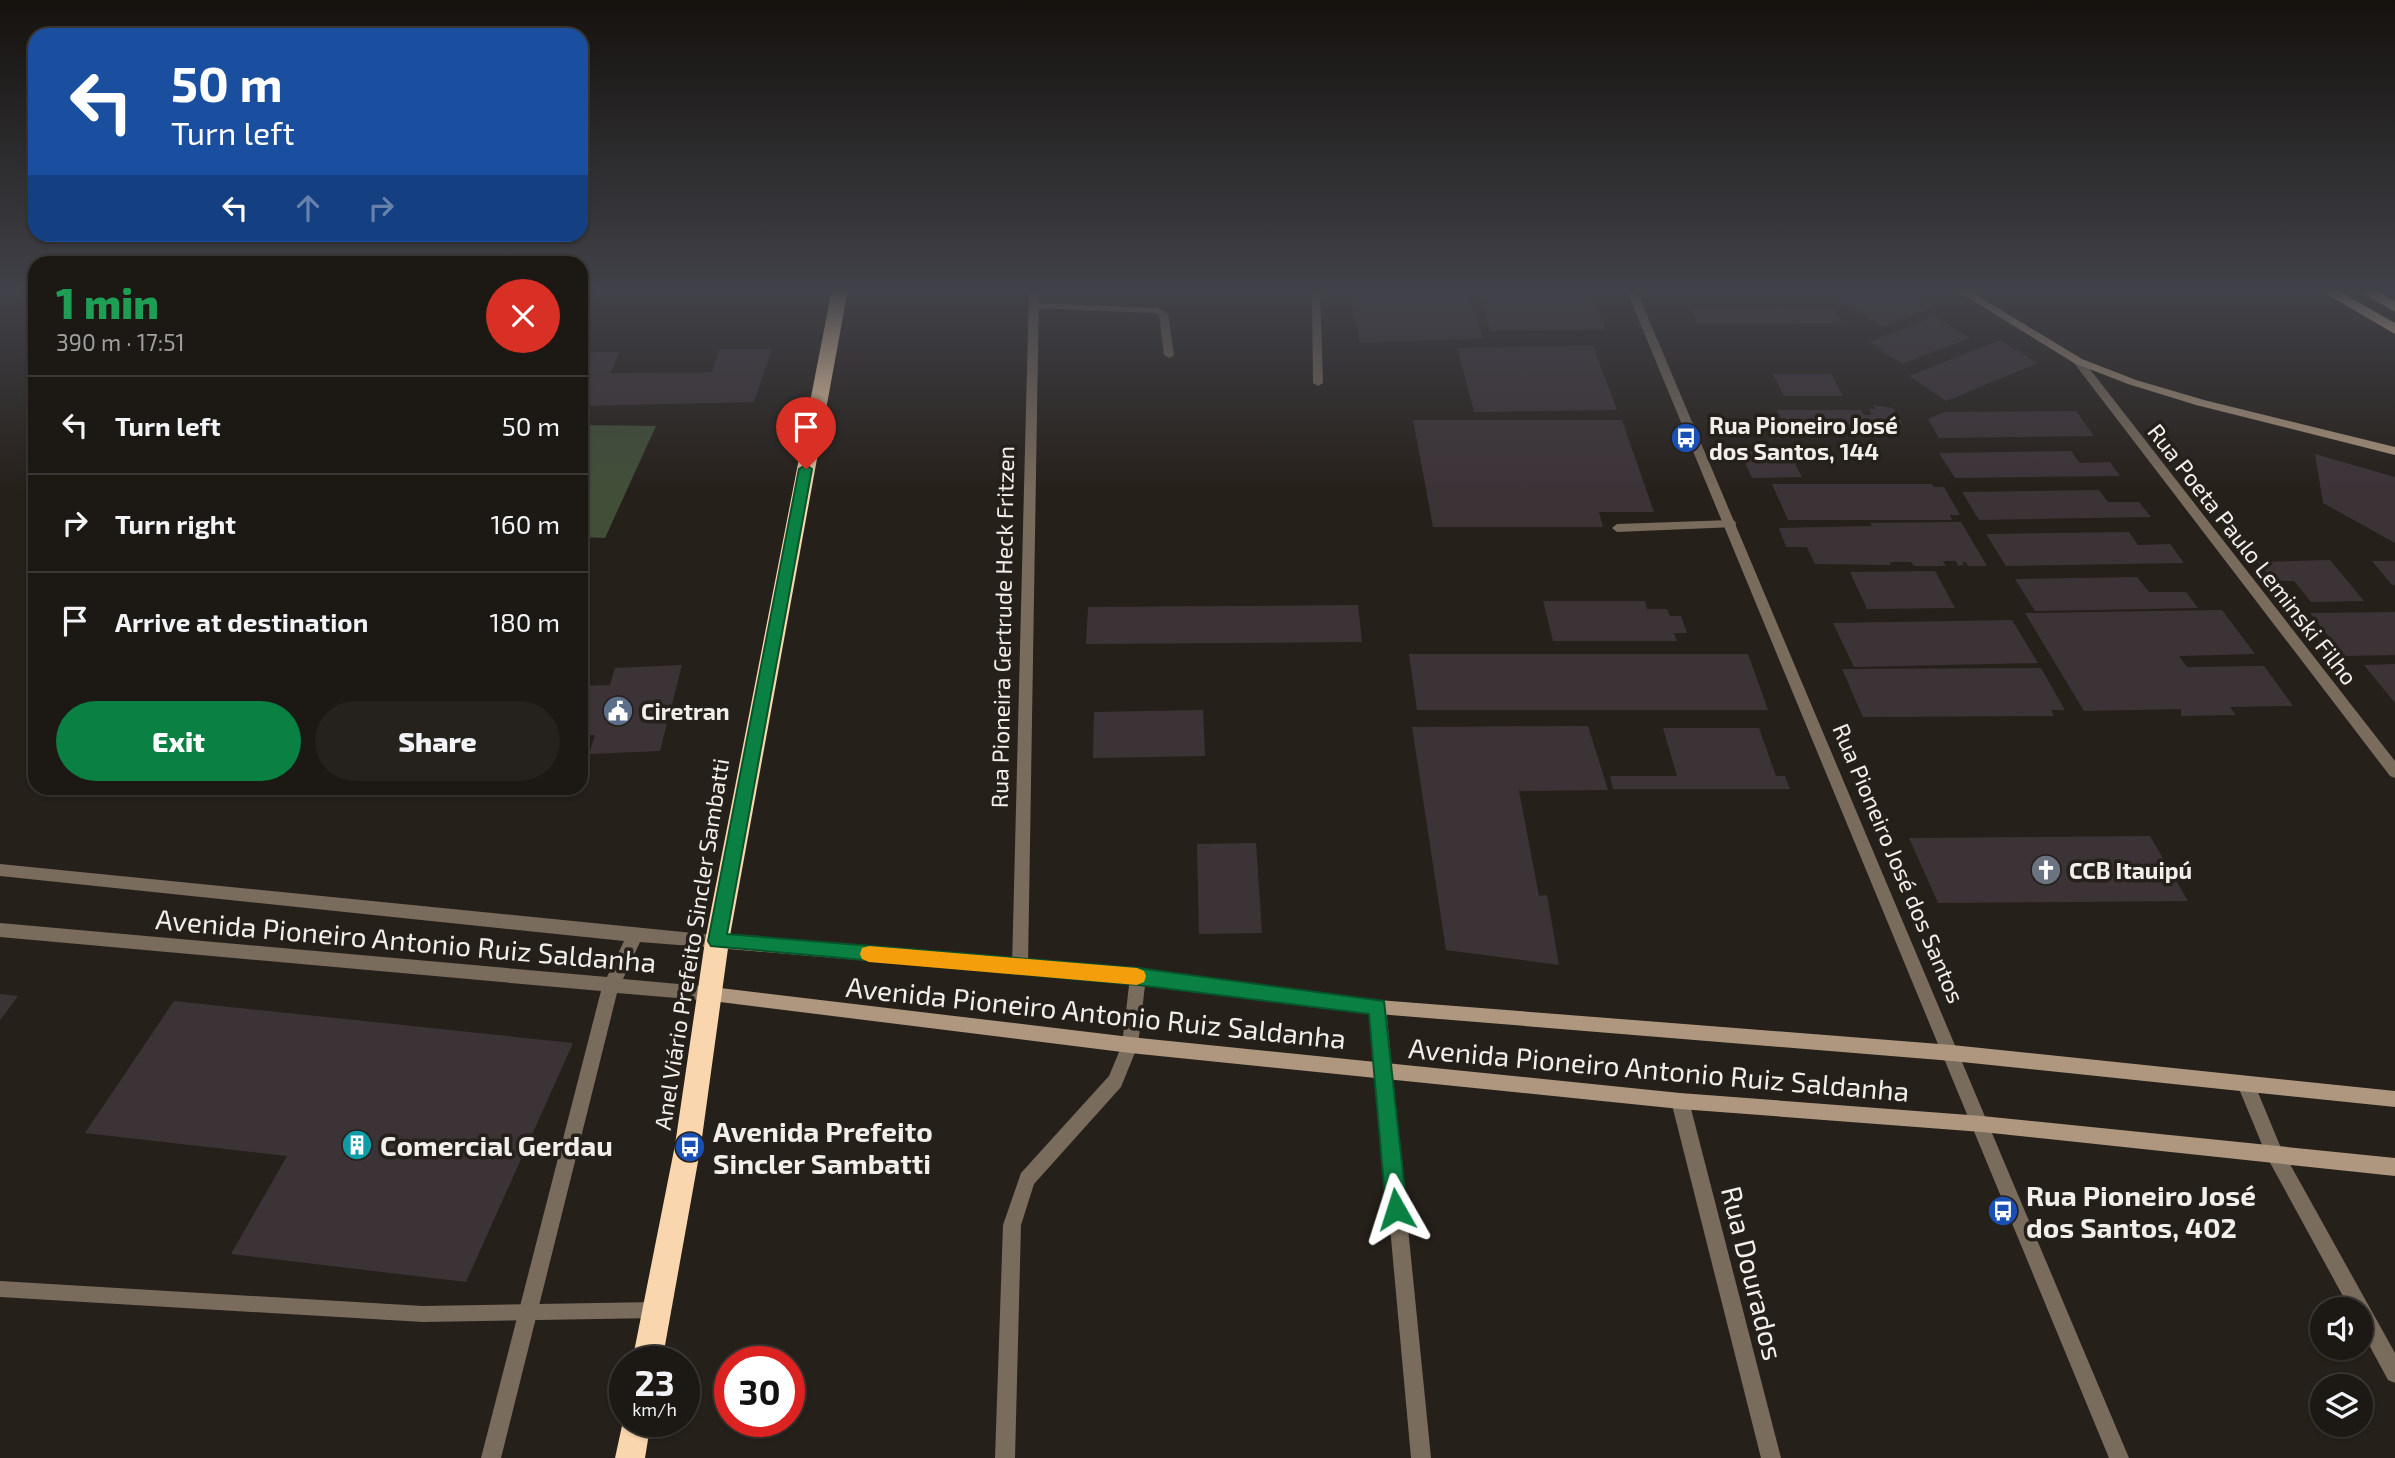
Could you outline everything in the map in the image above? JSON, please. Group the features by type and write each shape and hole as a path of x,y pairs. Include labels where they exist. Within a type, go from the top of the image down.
{"highway":[{"name":"Anel Viário Prefeito Sincler Sambatti","path":"650,1346 688,1146 712,994 717,941 826,357"},
{"path":"630,1458 633,1437"}],"street":[{"name":"Rua Pioneira Gertrude Heck Fritzen","path":"1020,967 1032,357"},
{"name":"Rua Pioneiro José dos Santos","path":"1660,357 2119,1458"},
{"path":"2071,357 2200,403 2395,452"},
{"name":"Rua Poeta Paulo Leminski Filho","path":"2078,361 2395,772"},
{"name":"Avenida Pioneiro Antonio Ruiz Saldanha","path":"0,870 635,935 1138,976 1378,1007 1952,1053 2395,1100"},
{"name":"Avenida Pioneiro Antonio Ruiz Saldanha","path":"0,930 712,994 1130,1045 1680,1101 1982,1124 2395,1167"},
{"path":"491,1458 611,986 635,935"},
{"path":"1005,1458 1012,1225 1027,1180 1115,1081 1130,1045 1138,976"},
{"path":"1378,1007 1382,1070 1422,1458"},
{"path":"2246,1084 2274,1153 2353,1297"},
{"name":"Rua Dourados","path":"1680,1101 1771,1458"},
{"path":"2373,1333 2395,1373"}],"lane":[{"path":"1317,357 1318,383"},
{"path":"1618,528 1731,524"},
{"path":"0,1289 423,1314 657,1310"}],"green space":[{"path":"588,425 656,426 605,538 588,537"}],"building":[{"path":"588,357 618,357 610,373 712,372 717,357 769,357 754,402 588,406"},
{"path":"1459,357 1597,357 1617,410 1474,412"},
{"path":"1892,357 1920,357 1902,364"},
{"path":"1957,357 2028,357 2038,363 1946,401 1909,376"},
{"path":"1773,374 1831,374 1843,396 1784,396"},
{"path":"1873,405 1893,408 1902,424 1875,424 1872,419 1873,424 1784,425 1777,410 1861,410 1864,415 1872,415 1869,409 1876,409"},
{"path":"2076,411 2094,436 1939,438 1928,419 1945,412"},
{"path":"1413,420 1622,420 1654,512 1599,512 1603,527 1433,527"},
{"path":"1788,450 1802,477 1752,478 1740,451"},
{"path":"2071,451 2080,463 2110,462 2120,476 1955,478 1939,453"},
{"path":"2315,454 2395,477 2395,543 2323,503"},
{"path":"1772,484 1932,484 1934,487 1944,487 1960,515 1950,515 1952,520 1788,520"},
{"path":"2099,490 2108,502 2139,502 2151,517 1979,520 1962,492"},
{"path":"1961,522 1987,566 1968,566 1966,562 1962,562 1964,565 1958,566 1956,561 1943,561 1946,566 1914,566 1911,562 1890,562 1891,565 1815,564 1807,547 1786,547 1779,528 1872,526 1870,523"},
{"path":"2129,532 2138,545 2170,544 2184,563 2006,566 1986,534"},
{"path":"2330,560 2364,601 2311,602 2294,581 2274,581 2258,562"},
{"path":"2372,561 2395,561 2395,585 2392,585"},
{"path":"1935,571 1955,608 1867,609 1850,572"},
{"path":"2137,577 2149,592 2186,592 2198,608 2035,611 2015,579"},
{"path":"1543,601 1645,601 1647,609 1667,609 1670,616 1681,616 1687,633 1674,633 1677,641 1553,641"},
{"path":"1358,605 1362,642 1086,644 1088,607"},
{"path":"2222,610 2255,654 2179,656 2187,667 2264,666 2293,706 2230,707 2236,715 2181,716 2181,709 2084,711 2025,613"},
{"path":"2395,612 2395,655 2344,656 2310,613"},
{"path":"2012,620 2038,663 1854,667 1833,623"},
{"path":"1409,654 1748,654 1768,710 1417,710"},
{"path":"2395,664 2395,703 2364,665"},
{"path":"682,665 660,751 589,754 595,735 588,735 588,686 610,685 615,668"},
{"path":"2041,668 2065,710 2051,710 2054,716 1863,717 1842,669"},
{"path":"1203,710 1205,756 1093,758 1094,712"},
{"path":"1588,726 1608,790 1519,791 1539,896 1547,895 1559,965 1446,950 1412,727"},
{"path":"1663,728 1759,728 1776,776 1785,776 1790,789 1613,789 1610,776 1677,776"},
{"name":"CCB Itauipú","path":"2150,836 2188,901 1938,903 1909,838"},
{"path":"1256,843 1262,933 1199,934 1197,844"},
{"path":"0,994 18,996 0,1020"},
{"name":"Comercial Gerdau","path":"174,1001 573,1043 466,1282 231,1254 287,1156 85,1133"}],"slow traffic":[{"path":"869,954 1137,976"}],"place":[{"name":"Rua Pioneiro José dos Santos, 144","path":"1686,438"},
{"name":"Ciretran","path":"618,711"},
{"name":"CCB Itauipú","path":"2046,870"},
{"name":"Comercial Gerdau","path":"357,1145"},
{"name":"Avenida Prefeito Sincler Sambatti","path":"690,1147"},
{"name":"Rua Pioneiro José dos Santos, 402","path":"2003,1211"}],"route":[{"path":"806,469 717,941 1138,976 1378,1007 1396,1209"}]}
